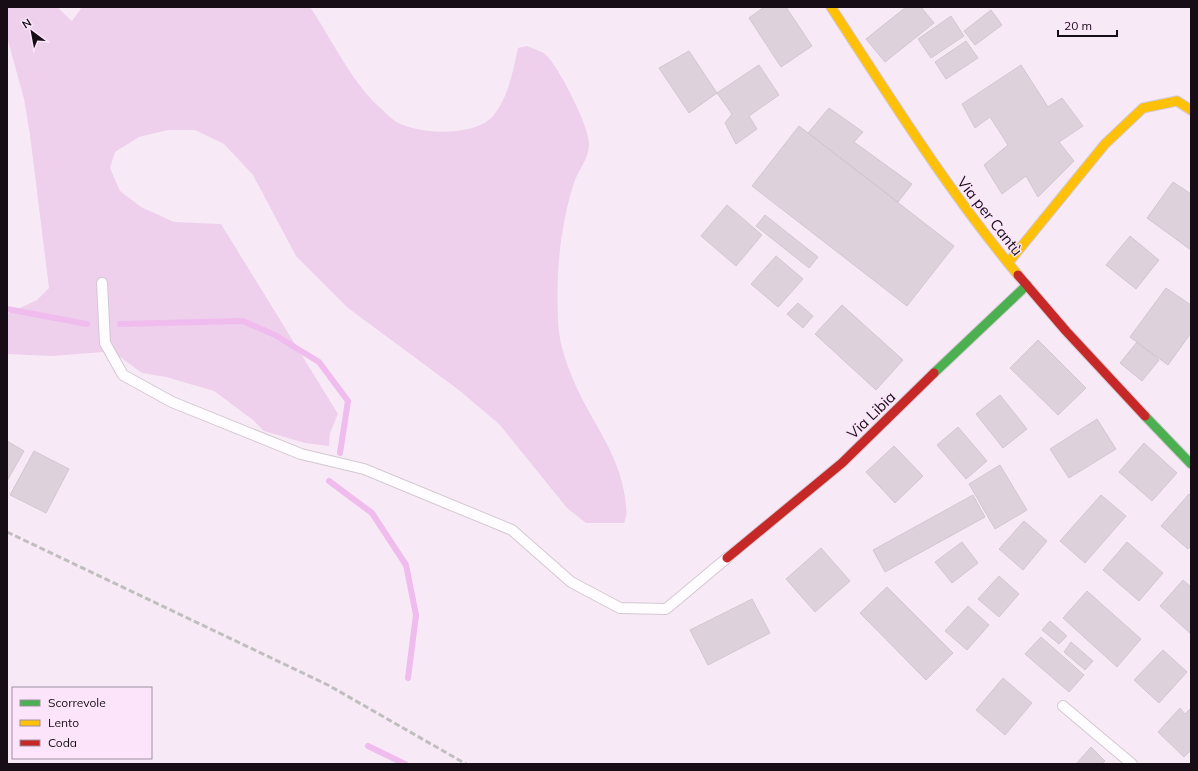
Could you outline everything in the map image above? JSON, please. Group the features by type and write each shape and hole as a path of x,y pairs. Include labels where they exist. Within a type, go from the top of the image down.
{"street":[{"name":"Via per Cantù","path":"831,7 950,188 1008,263 1098,367 1191,464"},
{"path":"1008,263 1105,144 1143,108 1177,101 1191,110"},
{"name":"Via Libia","path":"727,558 842,463 1027,285"}],"lane":[{"path":"102,283 105,343 123,375 172,402 301,454 364,469 512,530 571,582 620,608 666,609 727,558"},
{"path":"1063,706 1132,764"}],"shaded area":[{"path":"7,7 57,7 72,21 82,7 310,7 349,71 367,95 390,118 395,121 405,126 431,131 460,131 485,123 493,116 503,101 518,48 527,46 546,55 566,84 573,98 585,125 589,144 587,155 576,178 569,199 562,233 558,267 559,334 573,379 610,450 616,465 625,497 626,513 624,523 586,523 567,508 499,424 460,391 348,308 296,256 253,175 224,144 195,130 168,130 139,137 115,152 110,168 120,191 141,207 174,222 221,224 338,414 330,433 329,446 305,443 264,431 253,420 214,391 166,377 142,373 120,357 103,352 52,356 7,354 7,314 37,300 49,288 30,135 24,99 7,37"}],"building":[{"path":"764,7 786,7 812,46 781,67 749,18"},
{"path":"906,7 921,7 934,23 885,62 866,39"},
{"path":"991,10 1002,25 975,45 964,31"},
{"path":"951,16 964,36 931,58 918,39"},
{"path":"966,41 978,58 946,79 935,62"},
{"path":"689,51 717,93 689,113 659,68"},
{"path":"759,65 779,95 749,116 757,129 736,144 725,123 732,114 717,93"},
{"path":"1021,65 1048,107 1062,98 1083,126 1059,142 1074,161 1038,197 1026,176 1002,194 984,165 1008,145 990,117 975,128 962,104"},
{"path":"829,108 863,132 854,142 912,184 898,202 808,133"},
{"path":"799,126 954,246 907,306 752,186"},
{"path":"1173,182 1191,194 1191,250 1147,218"},
{"path":"727,205 762,235 736,266 701,236"},
{"path":"765,215 818,257 809,268 756,226"},
{"path":"1130,236 1159,260 1136,289 1106,265"},
{"path":"776,256 803,279 778,307 751,284"},
{"path":"1166,288 1191,305 1191,333 1168,365 1130,337"},
{"path":"798,303 813,316 803,328 787,314"},
{"path":"842,305 903,360 876,390 815,334"},
{"path":"1038,340 1086,388 1058,415 1010,368"},
{"path":"1137,342 1159,360 1142,381 1120,363"},
{"path":"1000,395 1027,429 1003,448 976,414"},
{"path":"1097,419 1116,449 1069,478 1050,449"},
{"path":"958,427 987,461 966,479 937,445"},
{"path":"7,441 24,451 7,481"},
{"path":"1144,443 1177,473 1152,501 1119,472"},
{"path":"894,446 923,476 895,503 866,472"},
{"path":"34,451 69,469 46,513 10,495"},
{"path":"1000,465 1027,510 995,529 969,484"},
{"path":"1189,494 1191,496 1191,546 1188,549 1161,526"},
{"path":"973,495 985,517 885,572 873,550"},
{"path":"1101,495 1126,516 1085,563 1060,541"},
{"path":"1024,521 1047,541 1023,570 999,549"},
{"path":"962,542 978,563 952,583 935,562"},
{"path":"1127,542 1163,573 1139,601 1103,570"},
{"path":"821,548 850,581 815,612 786,579"},
{"path":"999,576 1019,594 999,617 978,599"},
{"path":"1183,580 1191,587 1191,634 1160,606"},
{"path":"887,587 953,653 926,680 860,613"},
{"path":"1087,591 1141,639 1117,667 1063,618"},
{"path":"752,599 770,633 708,665 690,630"},
{"path":"968,606 989,625 967,650 945,631"},
{"path":"1050,621 1067,636 1059,644 1042,630"},
{"path":"1041,637 1084,675 1069,692 1025,654"},
{"path":"1071,642 1093,661 1085,670 1064,652"},
{"path":"1163,650 1187,672 1159,703 1134,680"},
{"path":"1003,678 1032,703 1005,735 976,710"},
{"path":"1180,708 1185,714 1191,708 1191,750 1184,757 1158,732"},
{"path":"1091,747 1105,761 1102,764 1076,764"}],"waterway":[{"path":"7,309 87,324"},
{"path":"120,324 243,321 275,335 319,362 348,401 340,453"},
{"path":"329,481 372,513 406,565 416,615 408,678"},
{"path":"368,746 405,764"}],"railway":[{"path":"7,532 328,685 466,764"}],"traffic: fast":[{"path":"934,373 1027,285"},
{"path":"1145,416 1191,464"}],"traffic: slow":[{"path":"831,7 944,178 992,243 1018,275"},
{"path":"1008,263 1105,144 1143,108 1177,101 1191,110"}],"traffic: jam":[{"path":"1018,275 1066,331 1145,416"},
{"path":"727,558 842,463 934,373"}]}
